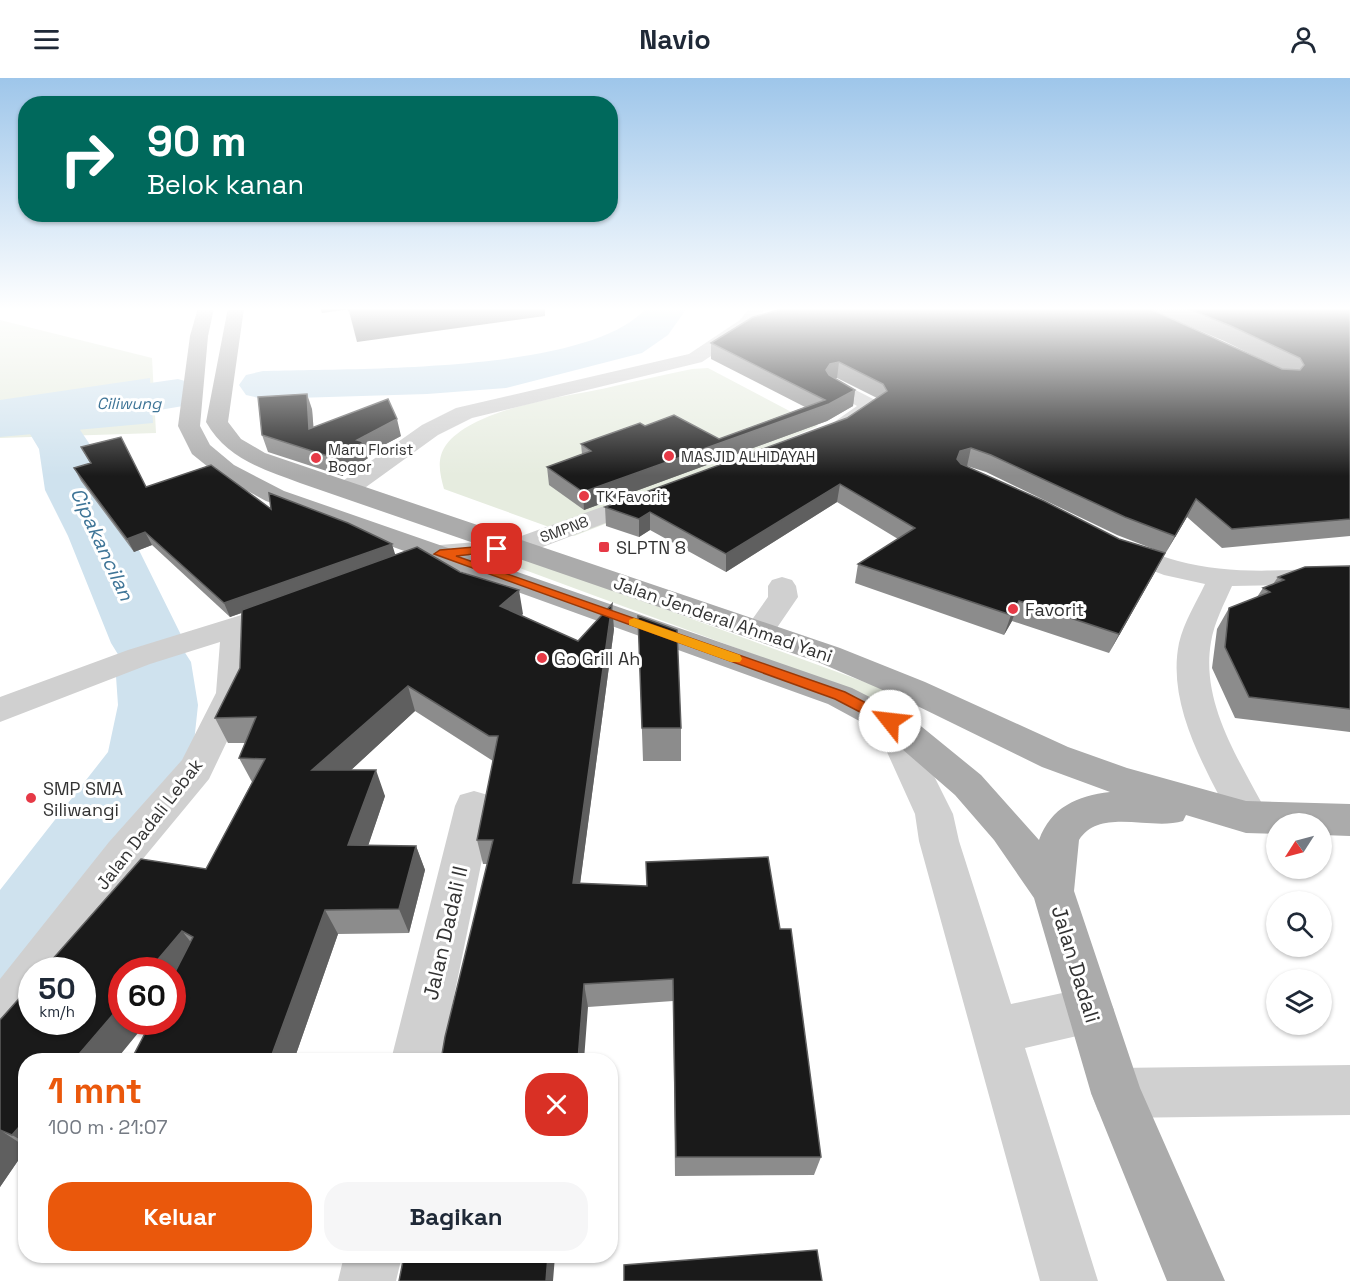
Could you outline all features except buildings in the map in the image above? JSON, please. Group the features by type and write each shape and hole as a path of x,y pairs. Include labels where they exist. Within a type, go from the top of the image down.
{"main road":[{"name":"Jalan Jenderal Ahmad Yani","path":"196,364 204,408 217,422 221,433 234,445 256,457 309,478 759,631 886,679 1088,770 1248,817 1350,820"},
{"name":"Jalan Jenderal Ahmad Yani","path":"224,364 204,408 189,426 200,449 226,470 275,496 840,696 879,715"},
{"path":"275,496 309,478"},
{"name":"Jalan Dadali","path":"879,715 934,754 968,785 1008,829 1053,891 1116,1093 1196,1281"},
{"path":"1053,891 1060,835 1072,820 1094,810 1114,806 1248,817"}],"street":[{"path":"346,490 430,430 464,413 510,400 668,364"},
{"path":"814,436 836,428 872,406 836,386"},
{"name":"SMPN8","path":"389,573 440,554 517,547 671,489"},
{"path":"1090,533 1122,550 1174,570 1221,579 1350,575"},
{"path":"1221,579 1194,646 1196,696 1204,721 1248,817"},
{"path":"759,631 783,597 782,586"},
{"path":"0,710 139,657 236,628 306,603"},
{"name":"Jalan Dadali Lebak","path":"45,957 123,854 196,769 233,693 236,628"},
{"path":"879,715 934,814 939,840 994,1031 1069,1281"},
{"name":"Jalan Dadali II","path":"419,1053 474,806"},
{"path":"0,1015 18,993"},
{"path":"994,1031 1090,1010"},
{"path":"1116,1093 1350,1090"},
{"path":"367,1281 371,1263"}],"shaded area":[{"path":"0,364 152,364 156,433 0,438"},
{"path":"708,368 818,426 732,462 628,515 574,536 444,489 440,467 443,450 459,433 476,422 519,406 692,369"},
{"path":"483,543 884,689 877,700 476,552"}],"water":[{"name":"Ciliwung","path":"150,378 153,423 0,437 0,400"}],"waterway":[{"name":"Ciliwung","path":"263,385 427,380 506,374 546,364"},
{"name":"Ciliwung","path":"46,413 178,394"},
{"name":"Cipakancilan","path":"43,414 66,449 74,490 100,536 148,643"},
{"name":"Cipakancilan","path":"0,961 42,917 149,761 158,705 153,662"}],"slow traffic":[{"path":"634,622 735,659"}],"place":[{"name":"MASJID ALHIDAYAH","path":"669,456"},
{"name":"Maru Florist Bogor","path":"316,458"},
{"name":"TK Favorit","path":"584,496"},
{"name":"SLPTN 8","path":"604,547"},
{"name":"Favorit","path":"1013,609"},
{"name":"Go Grill Ah","path":"542,658"},
{"name":"SMP SMA Siliwangi","path":"31,798"}],"route":[{"path":"497,549 440,554 840,696 890,721"}]}
